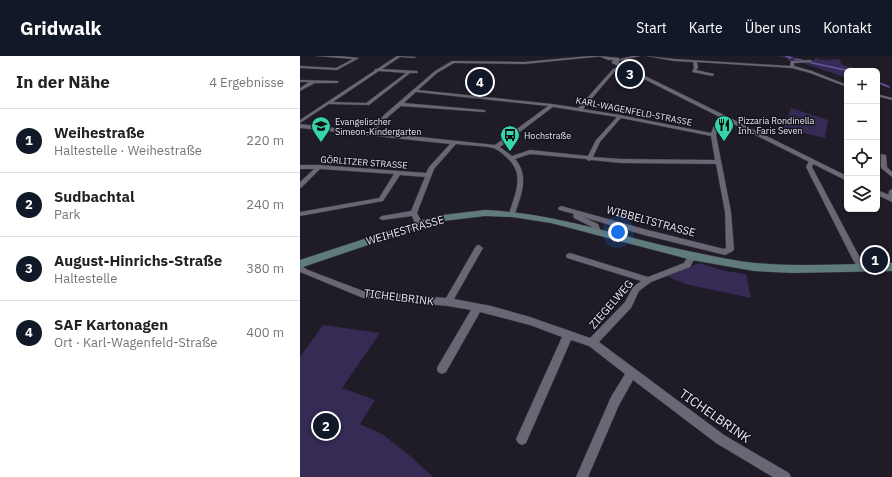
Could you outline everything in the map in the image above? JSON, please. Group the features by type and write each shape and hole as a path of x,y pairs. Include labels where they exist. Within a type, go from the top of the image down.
{"main road":[{"name":"WEIHESTRASSE","path":"301,270 419,224 465,215 485,213 512,214 551,220 692,256 754,267 792,269 892,267"}],"street":[{"path":"318,56 357,58 338,69"},
{"path":"300,122 399,56 414,57"},
{"path":"370,134 399,104 438,70 453,62 459,56"},
{"path":"574,56 578,59"},
{"path":"453,62 524,63 601,56 616,62 722,118 844,178"},
{"path":"616,62 638,56"},
{"path":"649,56 696,61 792,67 811,72 844,85"},
{"path":"702,61 711,56"},
{"path":"696,61 696,68 693,71 713,75"},
{"path":"792,67 792,62 811,61"},
{"path":"580,109 614,70 616,62"},
{"path":"300,67 343,70"},
{"path":"376,70 417,72"},
{"path":"328,103 367,104 409,72"},
{"path":"300,81 336,82"},
{"path":"300,90 314,82"},
{"name":"KARL-WAGENFELD-STRASSE","path":"416,90 580,109 713,135"},
{"path":"880,96 892,99"},
{"path":"399,104 484,111"},
{"path":"496,148 552,105"},
{"path":"589,159 598,141 620,116"},
{"path":"713,135 717,124 722,118"},
{"path":"300,126 455,142 496,148 513,158 517,163 521,178 512,214"},
{"name":"WIBBELTSTRASSE","path":"561,208 644,232 725,252 730,249 728,212 713,135"},
{"path":"419,224 414,213 427,175 431,168 455,142"},
{"path":"513,158 530,152 589,159 654,162 718,162"},
{"path":"883,155 884,168 892,175"},
{"path":"811,162 809,166 856,258 863,268"},
{"name":"GÖRLITZER STRASSE","path":"300,167 427,175"},
{"path":"300,186 319,167"},
{"path":"300,214 381,200 397,174"},
{"path":"880,193 892,196"},
{"name":"WIBBELTSTRASSE","path":"574,212 576,216 595,226 597,232"},
{"path":"382,218 414,213"},
{"name":"TICHELBRINK","path":"448,302 479,248"},
{"name":"ZIEGELWEG","path":"570,256 648,280"},
{"name":"ZIEGELWEG","path":"592,343 628,305 636,289 648,280 687,265 692,256"},
{"name":"TICHELBRINK","path":"301,270 363,294 448,302 478,307 530,321 592,343 720,439 785,477"},
{"path":"442,369 478,307"},
{"path":"522,439 568,335"},
{"path":"582,477 615,401 632,373"}],"shaded area":[{"path":"777,56 793,56 797,61 789,61 786,58"},
{"path":"816,58 823,60 839,59 842,65 855,68 844,68 844,77 797,61 812,61"},
{"path":"791,108 828,120 825,138 804,133 802,135 783,130"},
{"path":"699,263 725,271 746,274 751,298 685,284 667,276"},
{"path":"323,325 380,333 342,388 375,400 360,424 382,434 409,455 433,477 300,477 300,357"}],"waterway":[{"path":"786,56 791,58"},
{"path":"795,59 802,60"},
{"path":"808,62 844,70"},
{"path":"880,83 889,87"}],"place":[{"name":"August-Hinrichs-Straße","path":"630,74"},
{"name":"SAF Kartonagen","path":"480,82"},
{"name":"Pizzaria Rondinella Inh. Faris Seven","path":"724,142"},
{"name":"Evangelischer Simeon-Kindergarten","path":"321,143"},
{"name":"Hochstraße","path":"510,152"},
{"name":"Weihestraße","path":"875,260"},
{"name":"Sudbachtal","path":"326,426"}]}
